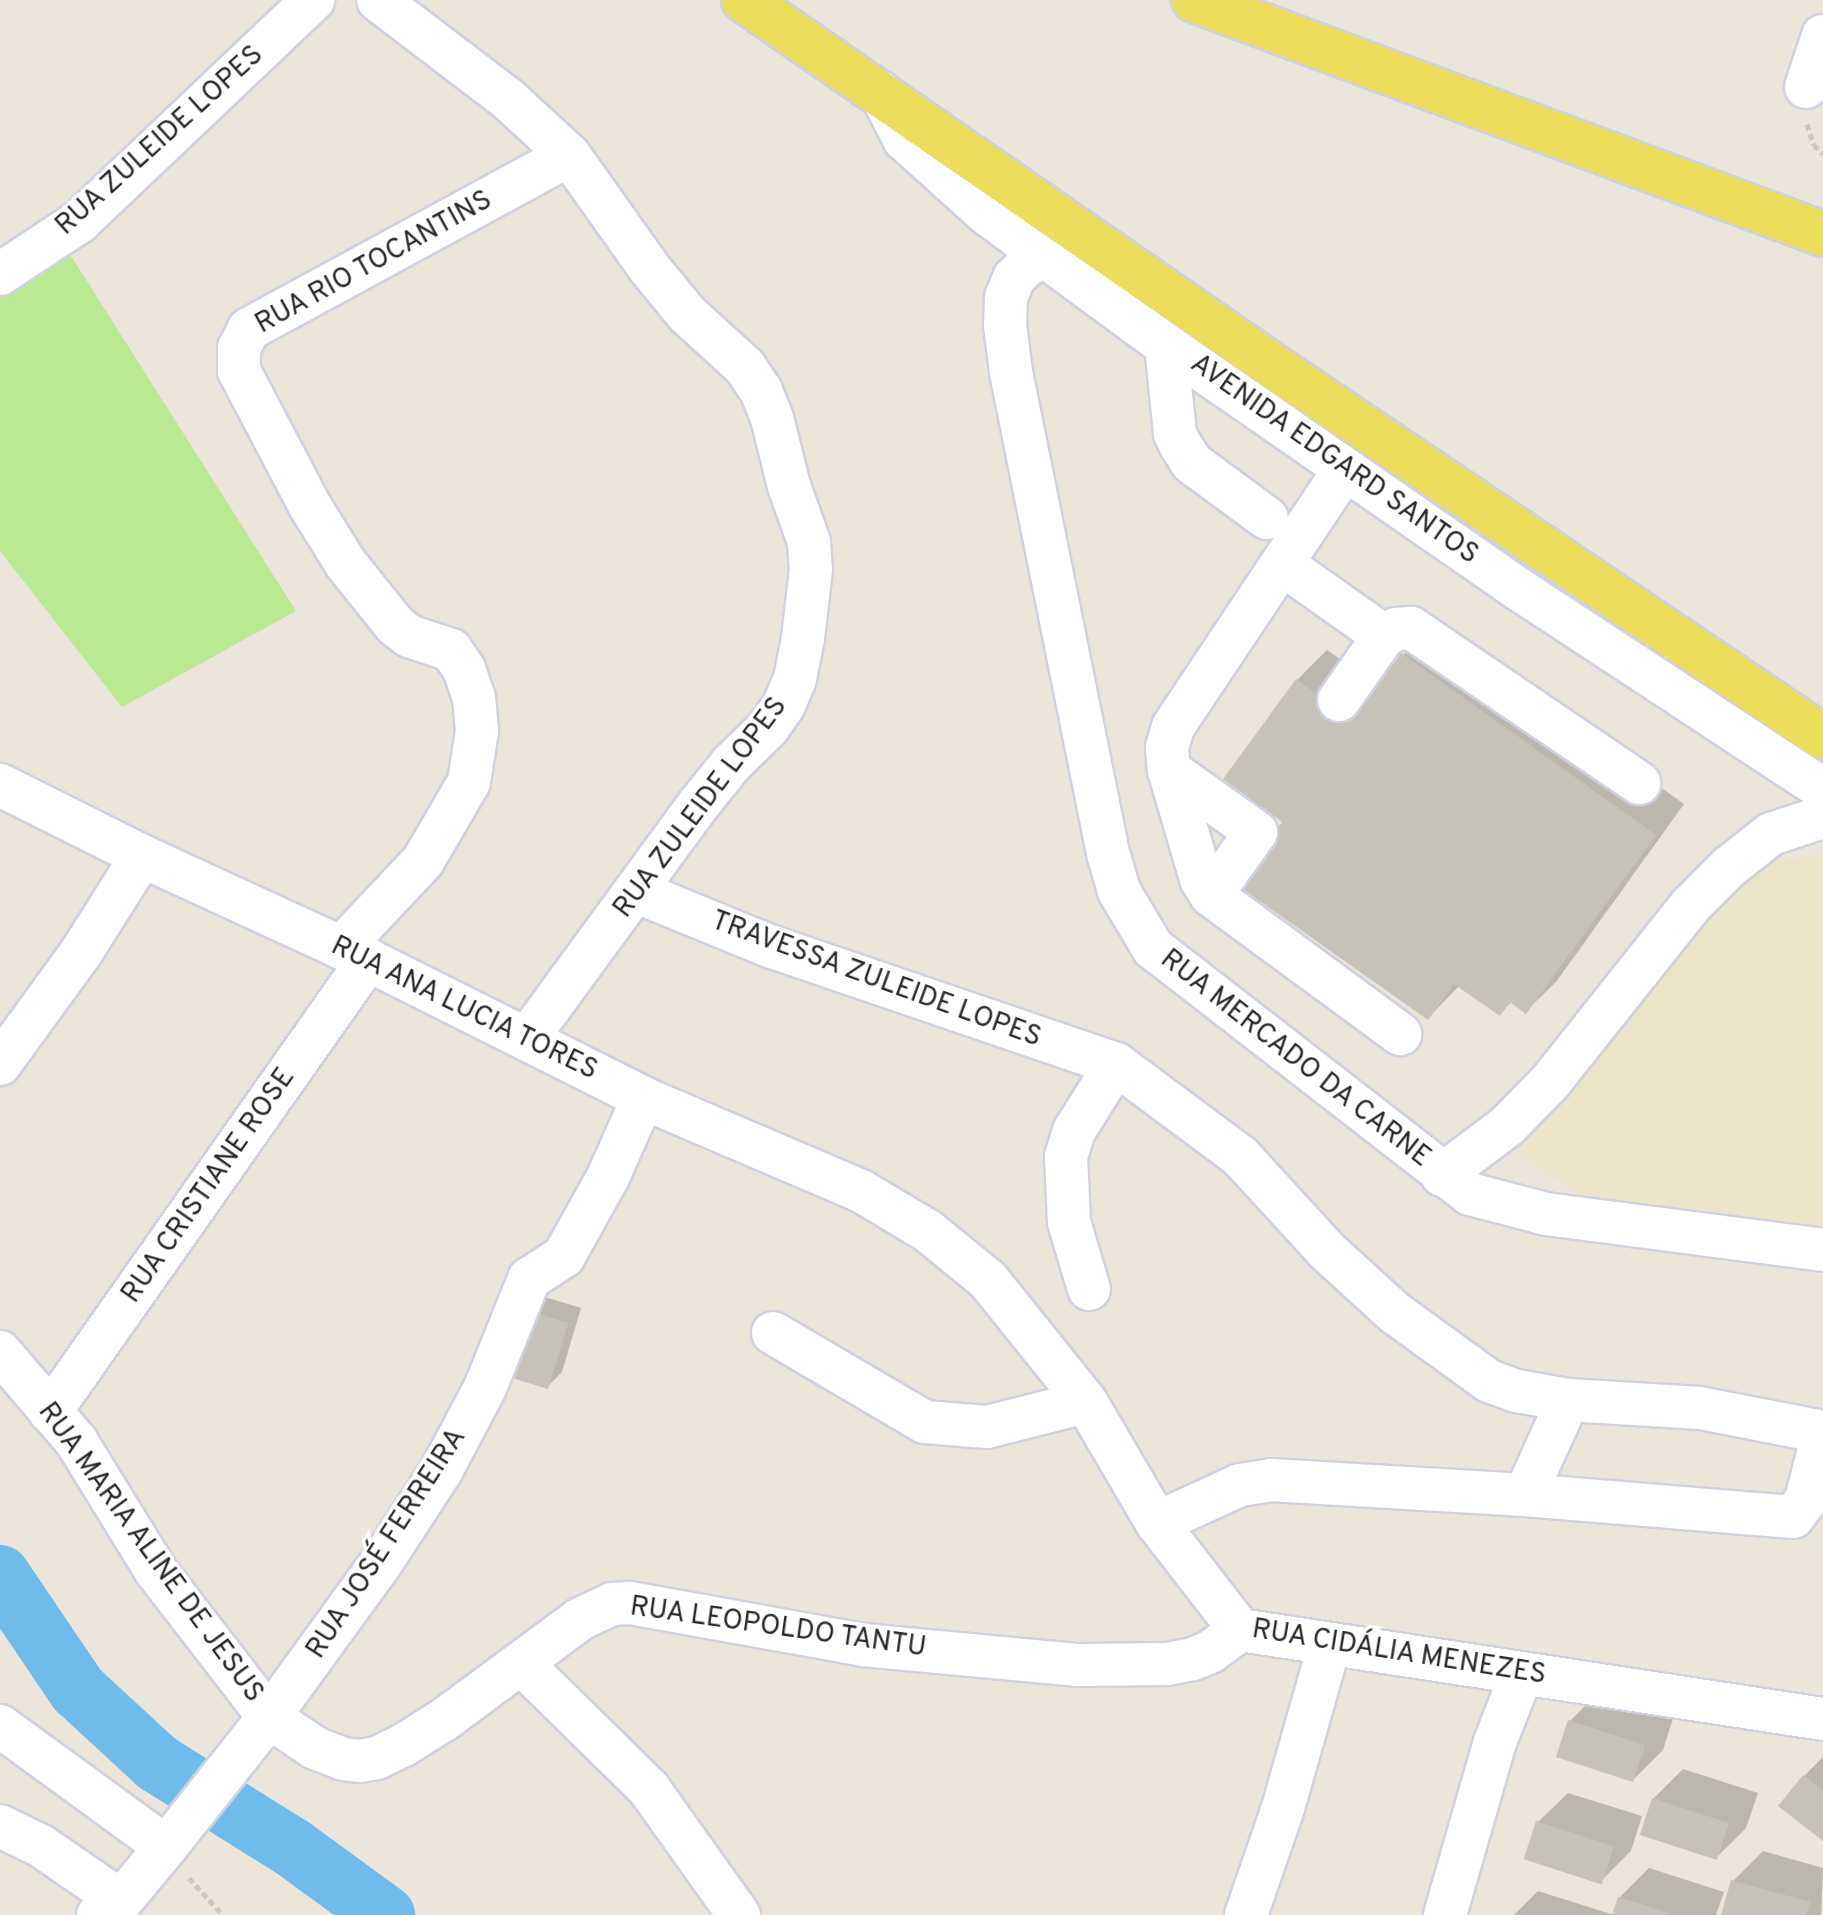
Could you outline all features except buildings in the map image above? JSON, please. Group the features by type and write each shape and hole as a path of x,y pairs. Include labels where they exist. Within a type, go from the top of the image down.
{"main road":[{"name":"AVENIDA EDGARD SANTOS","path":"744,0 1273,366 1823,737"},
{"path":"1194,0 1823,234"}],"street":[{"name":"RUA ZULEIDE LOPES","path":"0,274 79,222 313,0"},
{"name":"RUA ZULEIDE LOPES","path":"378,0 508,99 569,155 650,269 687,314 745,367 761,391 809,542 811,569 803,638 795,679 784,705 768,728 706,795 527,1039"},
{"path":"1806,87 1823,36"},
{"name":"AVENIDA EDGARD SANTOS","path":"880,92 904,139 986,213 1166,345 1517,588 1823,789"},
{"name":"RUA RIO TOCANTINS","path":"354,954 423,861 469,782 477,731 474,698 464,669 451,650 409,636 395,625 346,564 310,506 239,371 239,348 249,329 569,155"},
{"name":"RUA MERCADO DA CARNE","path":"1046,255 1027,265 1014,278 1006,298 1005,325 1067,655 1119,891 1153,948 1442,1175 1507,1126 1551,1081 1691,905 1729,867 1771,834 1823,817"},
{"path":"1166,345 1175,434 1181,446 1192,463 1267,518"},
{"path":"1345,469 1173,727 1167,748 1169,770 1201,879 1211,895 1400,1034"},
{"path":"1282,564 1384,636"},
{"path":"1339,700 1384,636 1396,629 1411,628 1639,783"},
{"path":"1169,770 1256,832 1211,895"},
{"name":"RUA ANA LUCIA TORES","path":"0,785 142,856 354,954 643,1098 861,1191 928,1231"},
{"path":"0,1064 82,951 142,856"},
{"name":"TRAVESSA ZULEIDE LOPES","path":"637,892 772,947 1116,1064 1240,1156 1327,1251 1395,1313 1446,1353 1489,1381 1517,1391 1568,1400 1700,1408 1823,1433"},
{"name":"RUA CRISTIANE ROSE","path":"50,1412 354,954"},
{"path":"1089,1289 1069,1222 1066,1157 1074,1131 1116,1064"},
{"name":"RUA JOSÉ FERREIRA","path":"110,1908 166,1847 269,1717 381,1563 441,1471 485,1388 529,1279 564,1256 608,1177 643,1098"},
{"path":"1442,1175 1470,1194 1546,1214 1823,1250"},
{"name":"RUA CIDÁLIA MENEZES","path":"928,1231 988,1280 1086,1402 1157,1523 1240,1630 1823,1719"},
{"path":"773,1333 925,1422 987,1427 1086,1402"},
{"name":"RUA MARIA ALINE DE JESUS","path":"0,1352 91,1464 156,1571 269,1717"},
{"path":"1525,1495 1568,1400"},
{"path":"1157,1523 1240,1485 1262,1480 1525,1495 1793,1517 1806,1500 1823,1433"},
{"name":"RUA LEOPOLDO TANTU","path":"269,1717 315,1748 360,1761 402,1746 522,1664 580,1619 598,1608 621,1604 863,1645 1079,1665 1167,1664 1193,1659 1240,1630"},
{"path":"1246,1915 1283,1808 1329,1646"},
{"path":"522,1664 649,1789 739,1915"},
{"path":"1445,1915 1495,1742 1511,1672"},
{"path":"0,1726 166,1847"},
{"path":"0,1826 41,1846 110,1908"}],"path":[{"path":"166,1847 196,1888 223,1915"}],"shaded area":[{"path":"1823,857 1823,1246 1627,1226 1517,1154 1526,1130 1690,916 1762,861"}],"green space":[{"path":"71,256 296,611 122,707 0,551 0,297"}],"waterway":[{"path":"0,1575 78,1690 157,1763 293,1848 385,1915"}]}
